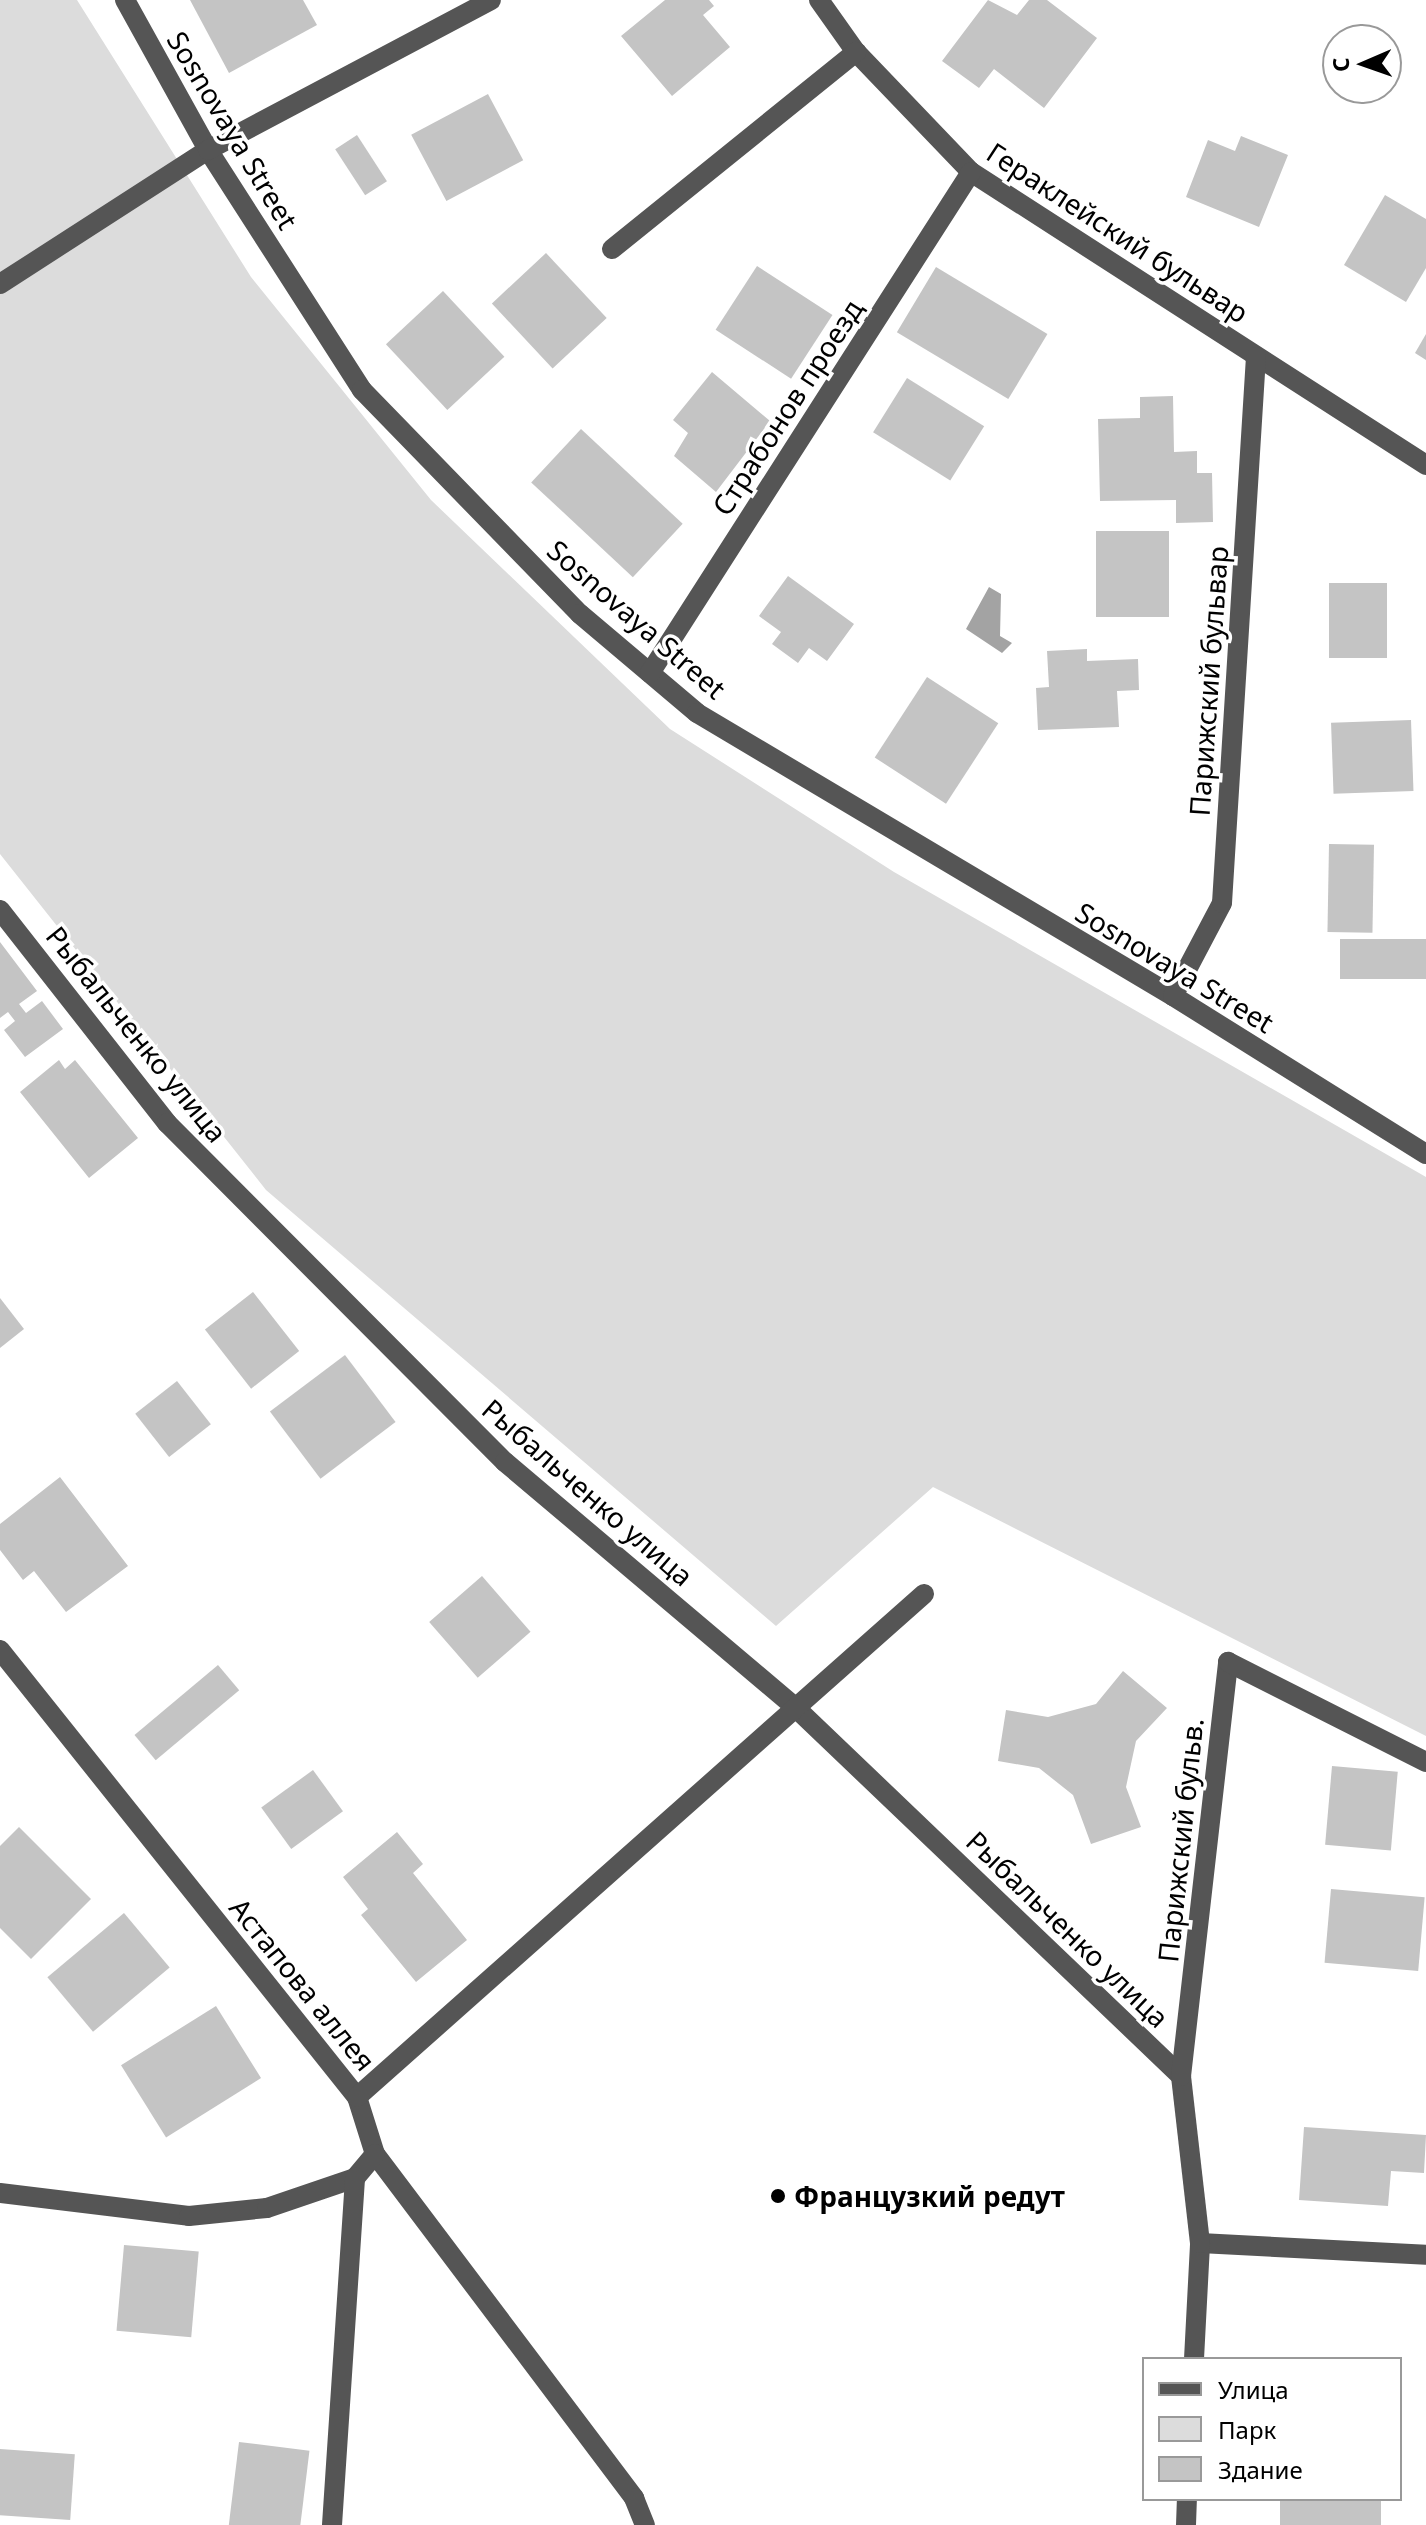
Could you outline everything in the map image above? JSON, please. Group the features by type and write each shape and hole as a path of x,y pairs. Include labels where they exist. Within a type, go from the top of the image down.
{"street":[{"name":"Sosnovaya Street","path":"125,0 208,150 362,390 580,614 697,713 1173,996 1426,1154"},
{"path":"0,284 208,150 491,0"},
{"name":"Гераклейский бульвар","path":"819,0 856,52 971,172 1426,465"},
{"path":"612,249 856,52"},
{"name":"Страбонов проезд","path":"650,673 971,172"},
{"name":"Парижский бульвар","path":"1173,996 1222,903 1256,357"},
{"name":"Рыбальченко улица","path":"0,910 167,1123 505,1462 798,1710 1181,2076"},
{"path":"357,2097 798,1710 924,1594"},
{"name":"Астапова аллея","path":"0,1650 357,2097 375,2154 634,2498 645,2525"},
{"name":"Парижский бульв.","path":"1194,2357 1200,2243 1181,2076 1228,1662 1426,1762"},
{"path":"0,2193 189,2216 267,2208 355,2178 375,2154"},
{"path":"332,2525 355,2178"},
{"path":"1200,2243 1426,2255"},
{"path":"1186,2525 1187,2501"}],"green space":[{"path":"0,0 77,0 251,277 431,500 670,729 894,872 1426,1177 1426,1736 933,1487 776,1626 266,1190 0,854"}],"shaded area":[{"path":"989,587 1001,594 1000,636 1012,643 1002,653 966,629"}],"building":[{"path":"190,0 303,0 317,25 229,73"},
{"path":"665,0 709,0 714,6 703,15 730,47 672,96 621,36"},
{"path":"988,0 1017,15 1029,0 1047,0 1097,38 1044,108 994,69 979,88 942,61"},
{"path":"488,94 523,160 446,201 411,135"},
{"path":"357,135 387,181 365,195 335,149"},
{"path":"1241,136 1288,155 1259,227 1186,197 1208,140 1235,151"},
{"path":"1385,195 1426,219 1426,268 1406,302 1344,265"},
{"path":"546,253 607,318 553,369 492,303"},
{"path":"757,266 832,315 791,379 716,330"},
{"path":"936,267 1047,334 1008,399 897,332"},
{"path":"443,291 504,357 447,410 386,344"},
{"path":"1426,334 1426,360 1415,353"},
{"path":"712,372 770,421 716,492 674,456 688,433 673,420"},
{"path":"907,378 984,426 950,480 873,432"},
{"path":"1173,396 1174,452 1197,451 1197,473 1212,473 1213,522 1176,523 1176,500 1100,501 1098,419 1140,418 1140,397"},
{"path":"581,429 683,524 633,577 531,482"},
{"path":"1096,531 1169,531 1169,617 1096,617"},
{"path":"788,576 854,624 827,661 809,648 798,663 772,644 781,632 759,616"},
{"path":"1329,583 1387,583 1387,658 1329,658"},
{"path":"1087,649 1087,661 1138,659 1139,690 1117,691 1119,727 1038,730 1036,688 1049,687 1047,651"},
{"path":"927,677 998,723 946,804 875,758"},
{"path":"1411,720 1413,791 1334,794 1331,723"},
{"path":"1329,844 1374,845 1372,933 1327,932"},
{"path":"1340,939 1426,939 1426,979 1340,979"},
{"path":"0,942 37,991 19,1004 26,1013 42,1001 63,1029 25,1057 4,1030 15,1021 8,1012 0,1018"},
{"path":"59,1060 65,1069 75,1060 138,1138 89,1178 20,1092"},
{"path":"253,1292 299,1351 251,1389 205,1330"},
{"path":"0,1298 24,1329 0,1348"},
{"path":"345,1355 396,1422 320,1479 270,1412"},
{"path":"177,1381 211,1424 169,1457 135,1414"},
{"path":"60,1477 128,1566 66,1612 34,1571 23,1580 0,1550 0,1524"},
{"path":"482,1576 531,1632 478,1678 429,1622"},
{"path":"218,1665 239,1690 156,1760 135,1735"},
{"path":"1123,1671 1167,1708 1136,1741 1126,1787 1141,1827 1091,1844 1073,1795 1039,1768 998,1761 1006,1710 1048,1717 1096,1704"},
{"path":"1332,1766 1398,1772 1391,1850 1325,1845"},
{"path":"313,1770 343,1811 291,1849 261,1808"},
{"path":"19,1827 91,1899 31,1959 0,1928 0,1846"},
{"path":"397,1832 423,1864 413,1873 467,1940 416,1982 361,1915 368,1909 343,1877"},
{"path":"1331,1889 1425,1897 1418,1971 1325,1963"},
{"path":"124,1913 170,1967 93,2032 47,1977"},
{"path":"216,2006 261,2078 166,2137 121,2065"},
{"path":"1304,2127 1426,2135 1424,2173 1391,2171 1388,2206 1299,2200"},
{"path":"124,2245 199,2252 191,2337 117,2331"},
{"path":"239,2442 309,2451 300,2525 229,2525"},
{"path":"0,2449 75,2454 70,2520 0,2515"},
{"path":"1280,2501 1381,2501 1381,2525 1280,2525"}],"place":[{"name":"Французкий редут","path":"778,2196"}]}
